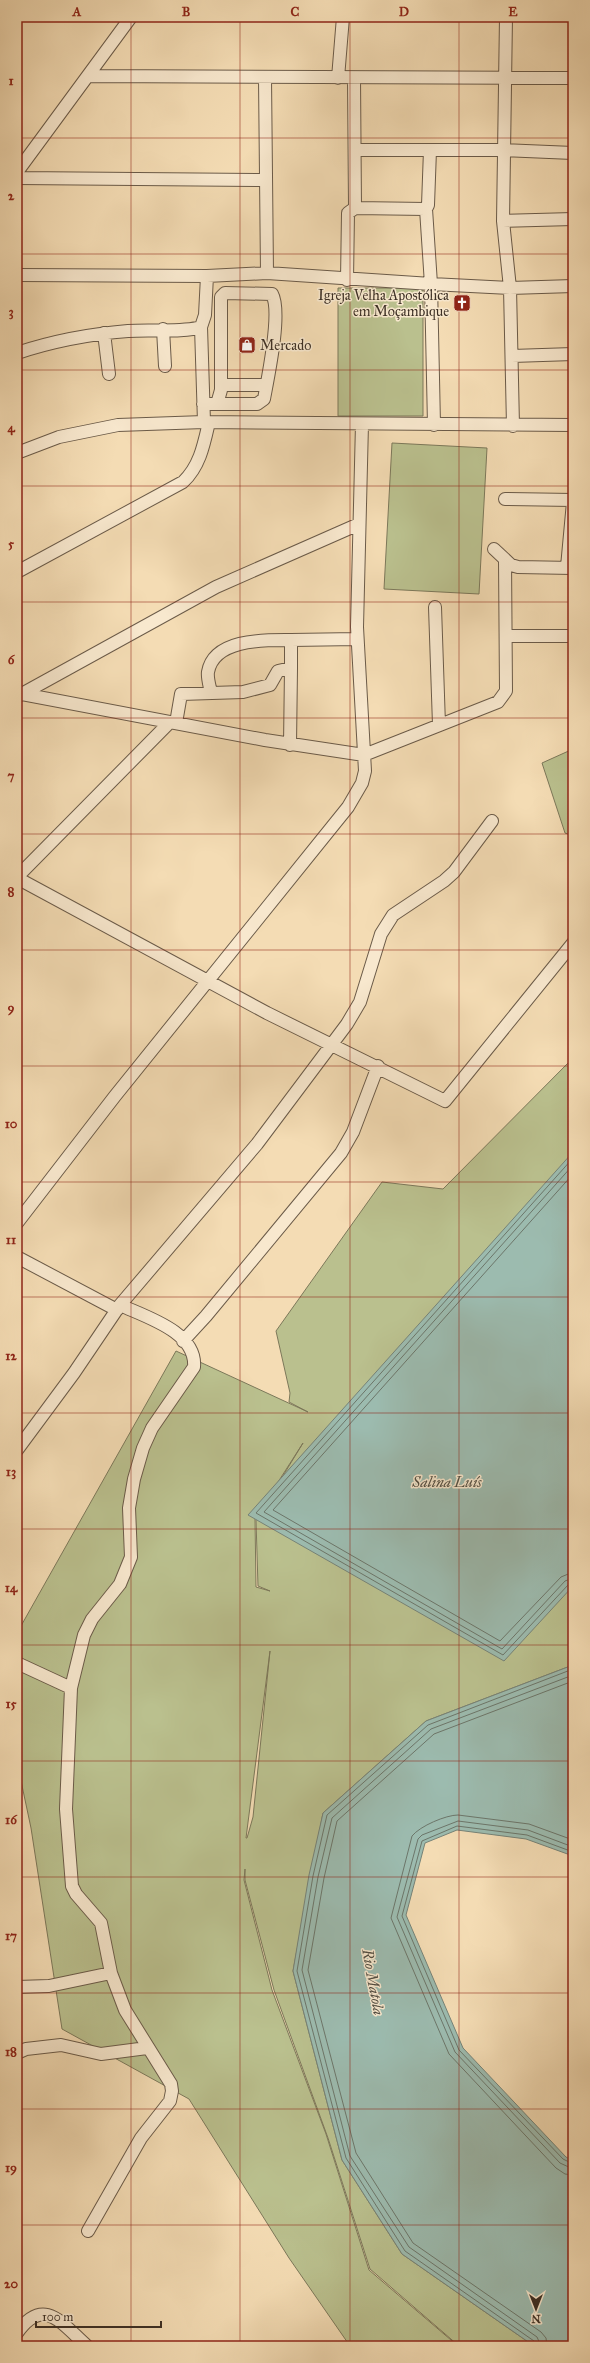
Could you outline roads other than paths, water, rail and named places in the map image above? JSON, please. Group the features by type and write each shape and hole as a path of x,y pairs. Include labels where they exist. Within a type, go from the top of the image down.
{"street":[{"path":"17,172 131,17"},
{"path":"338,78 343,17"},
{"path":"505,18 506,78 504,221 510,288 513,426"},
{"path":"89,76 265,78 573,78"},
{"path":"265,78 267,273"},
{"path":"354,78 355,208"},
{"path":"355,150 504,150 573,153"},
{"path":"430,150 428,206 426,209 431,284 434,425"},
{"path":"17,178 265,180"},
{"path":"347,280 346,222 348,213 355,208 426,209"},
{"path":"504,221 573,219"},
{"path":"17,275 207,276 267,273 327,276 347,280 510,288 573,286"},
{"path":"17,572 184,482 191,475 202,452 206,422 203,404 201,327 205,315 207,276"},
{"path":"203,404 217,404 259,403 264,398 272,358 275,299 272,294 225,293 221,297 221,385 217,404"},
{"path":"17,353 64,340 104,333 163,329 192,330 201,327"},
{"path":"163,329 165,366"},
{"path":"104,333 109,374"},
{"path":"512,356 573,354"},
{"path":"221,385 266,385"},
{"path":"17,453 59,437 112,426 206,422 513,426 573,425"},
{"path":"17,1224 208,980 348,807 362,783 365,771 357,639 362,424"},
{"path":"494,548 505,560 518,567 570,568 573,501 505,499"},
{"path":"20,695 216,587 359,524"},
{"path":"20,695 290,745 364,755 484,708 498,702 504,696 506,691 505,560"},
{"path":"435,607 439,725"},
{"path":"506,636 573,636"},
{"path":"211,693 208,672 217,655 225,648 248,642 357,639"},
{"path":"290,745 291,640"},
{"path":"291,668 278,671 270,685 243,692 181,694 173,723 17,877 208,980 332,1045 378,1066 445,1102 573,944"},
{"path":"17,1450 119,1308 257,1144 348,1024 360,1002 379,939 393,915 444,881 454,872 492,821"},
{"path":"183,1341 206,1316 341,1153 353,1132 378,1066"},
{"path":"17,1257 119,1308 157,1322 174,1332 192,1349 195,1358 194,1367 152,1428 143,1448 134,1478 129,1508 131,1557 120,1584 92,1619 84,1635 70,1688 66,1809 72,1886 76,1894 101,1922 111,1973 125,2010 147,2048 171,2084 172,2092 170,2101 141,2138 88,2231"},
{"path":"17,1663 70,1688"},
{"path":"17,1988 49,1986 111,1973"},
{"path":"17,2053 32,2048 61,2046 101,2054 147,2048"},
{"path":"17,2332 30,2318 43,2313 52,2315 87,2346"}],"water":[{"name":"Salina Luís","path":"573,1152 573,1586 504,1661 248,1515"},
{"name":"Rio Matola","path":"573,1665 573,1856 526,1839 457,1830 425,1843 406,1915 463,2048 566,2157 573,2161 573,2346 534,2346 402,2254 342,2160 293,1971 309,1875 323,1813 426,1721"}],"place":[{"name":"Igreja Velha Apostólica em Moçambique","path":"462,303"},
{"name":"Mercado","path":"247,345"}]}
